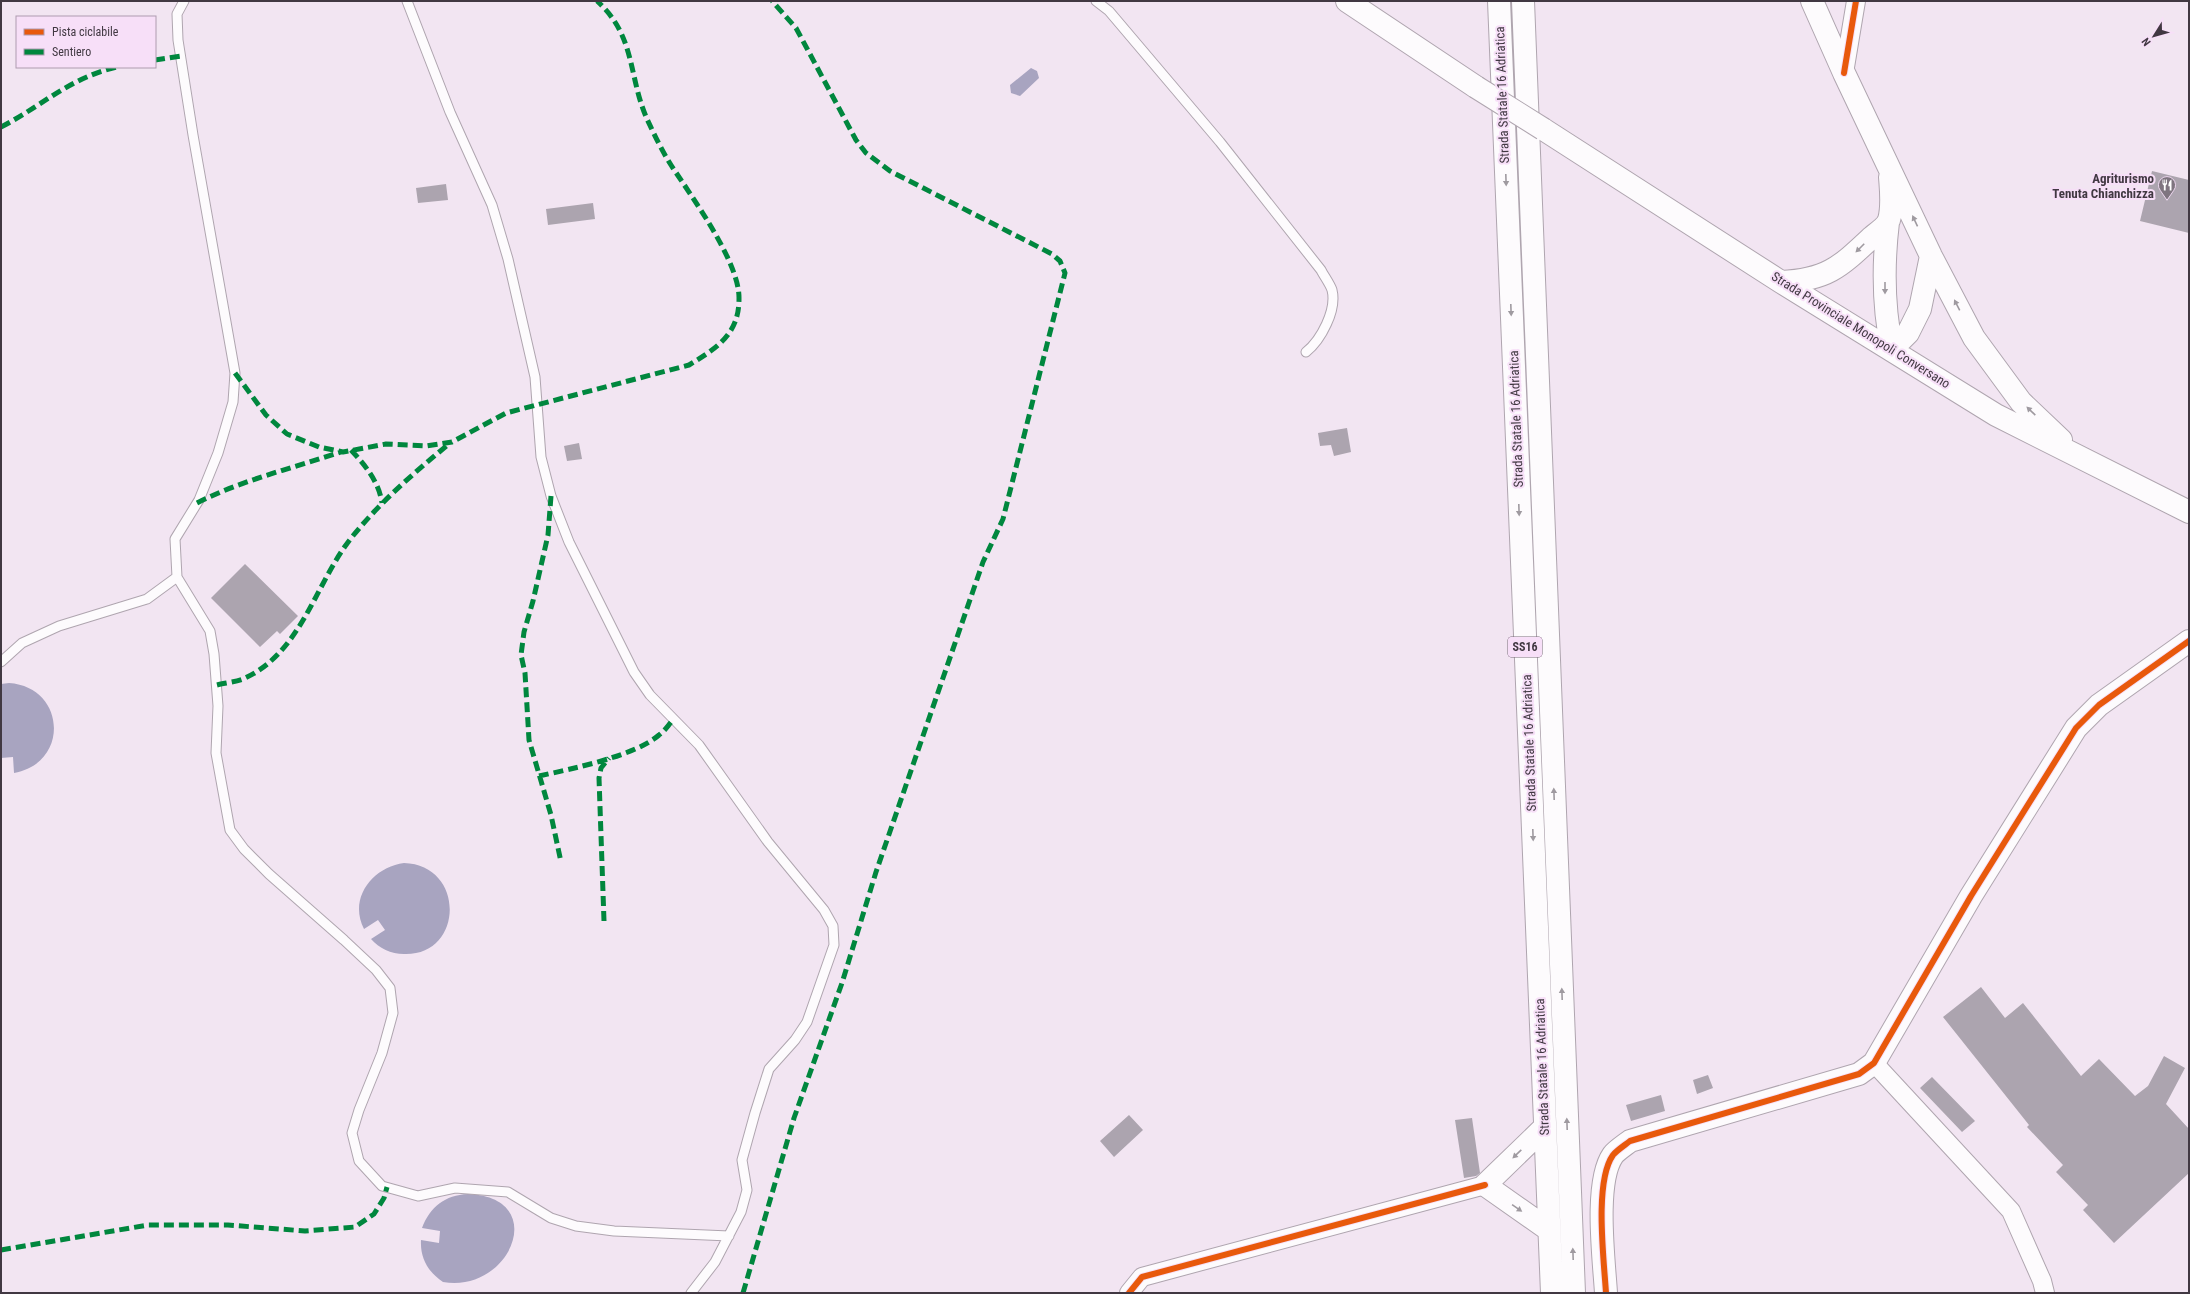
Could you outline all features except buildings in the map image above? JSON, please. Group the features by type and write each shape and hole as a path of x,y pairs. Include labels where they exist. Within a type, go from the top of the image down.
{"main road":[{"name":"Strada Provinciale Monopoli Conversano","path":"1347,1 1476,88 1544,129 1781,282 1892,349 1996,415 2189,512"},
{"name":"Strada Statale 16 Adriatica","path":"1499,1 1552,1293"},
{"name":"Strada Statale 16 Adriatica","path":"1522,1 1574,1293"},
{"path":"1524,30 1528,1"},
{"path":"1812,1 1844,73 1931,256 1974,338 2021,402 2079,457"},
{"path":"1889,166 1891,201 1885,249 1885,319 1892,349"},
{"path":"1781,282 1804,281 1822,276 1847,261 1888,222"},
{"path":"1892,349 1908,333 1920,309 1931,256"},
{"path":"1606,1293 1602,1218 1605,1174 1614,1155 1630,1141 1860,1074 1874,1063 1971,896 2076,728 2099,705 2189,641"},
{"path":"1545,1127 1485,1186 1549,1230"}],"street":[{"path":"1844,73 1856,1"},
{"path":"1874,1063 2011,1211 2042,1280 2045,1293"},
{"path":"1129,1293 1142,1277 1485,1186"}],"lane":[{"path":"184,1 177,14 178,40 193,135 235,373 233,402 218,453 199,500 175,539 177,577 210,630 214,654 218,706 216,753 230,830 244,849 264,869 376,970 390,988 392,1013 382,1053 358,1110 352,1133 359,1161 382,1186 418,1196 455,1188 508,1192 552,1218 576,1226 614,1231 728,1236"},
{"path":"407,1 450,112 492,205 508,259 535,377 541,457 551,496 569,542 634,672 650,694 699,745 768,842 824,910 833,926 834,946 807,1022 795,1040 770,1069 742,1160 746,1190 741,1212 715,1262 691,1293"},
{"path":"1096,1 1109,11 1215,136 1321,270 1332,291 1330,316 1316,344 1306,352"},
{"path":"1,662 22,643 59,626 147,599 177,577"}],"shaded area":[{"path":"1031,68 1037,71 1039,78 1020,96 1011,93 1010,85"},
{"path":"9,683 28,688 42,697 50,711 54,726 52,741 45,755 32,766 14,773 13,757 1,758 1,684"},
{"path":"404,863 424,868 439,878 447,893 450,910 447,927 438,941 424,951 404,954 386,950 371,939 385,930 378,920 364,929 360,917 359,906 361,896 366,886 374,877 382,871"},
{"path":"468,1194 494,1199 509,1211 514,1226 512,1244 502,1260 487,1274 467,1282 443,1282 429,1269 424,1259 421,1247 421,1240 439,1243 440,1231 422,1228 429,1214 439,1204 452,1197"}],"marked path":[{"path":"235,373 266,415 287,434 319,447 343,452 386,444 426,446 452,442 506,413 689,365 709,352 724,339 731,331 738,311 739,299 737,284 732,267 702,211 664,154 641,103 630,57 619,28 610,14 597,1"},
{"path":"743,1293 794,1118 842,983 876,872 983,562 1003,519 1065,273 1060,261 1052,254 890,171 866,153 856,140 796,28 772,1"},
{"path":"156,60 181,56"},
{"path":"1,127 70,85 84,78 114,68"},
{"path":"217,685 243,679 263,667 280,652 294,635 306,616 339,555 352,537 387,499 411,476 450,443"},
{"path":"351,450 375,481 382,503"},
{"path":"197,503 250,481 341,452"},
{"path":"551,496 548,535 533,601 524,632 521,655 525,673 529,740 551,815 561,862"},
{"path":"539,776 602,761 635,749 648,743 661,733 674,719"},
{"path":"604,921 599,778 601,768 609,758"},
{"path":"1,1250 148,1225 228,1225 305,1231 355,1227 374,1214 384,1198 387,1187"}],"cycle path":[{"path":"1844,73 1856,1"},
{"path":"1606,1293 1602,1242 1602,1202 1607,1167 1613,1155 1630,1141 1859,1074 1874,1063 1971,896 2076,728 2099,705 2189,641"},
{"path":"1129,1293 1142,1277 1485,1185"}],"place":[{"name":"Agriturismo Tenuta Chianchizza","path":"2167,200"}]}
